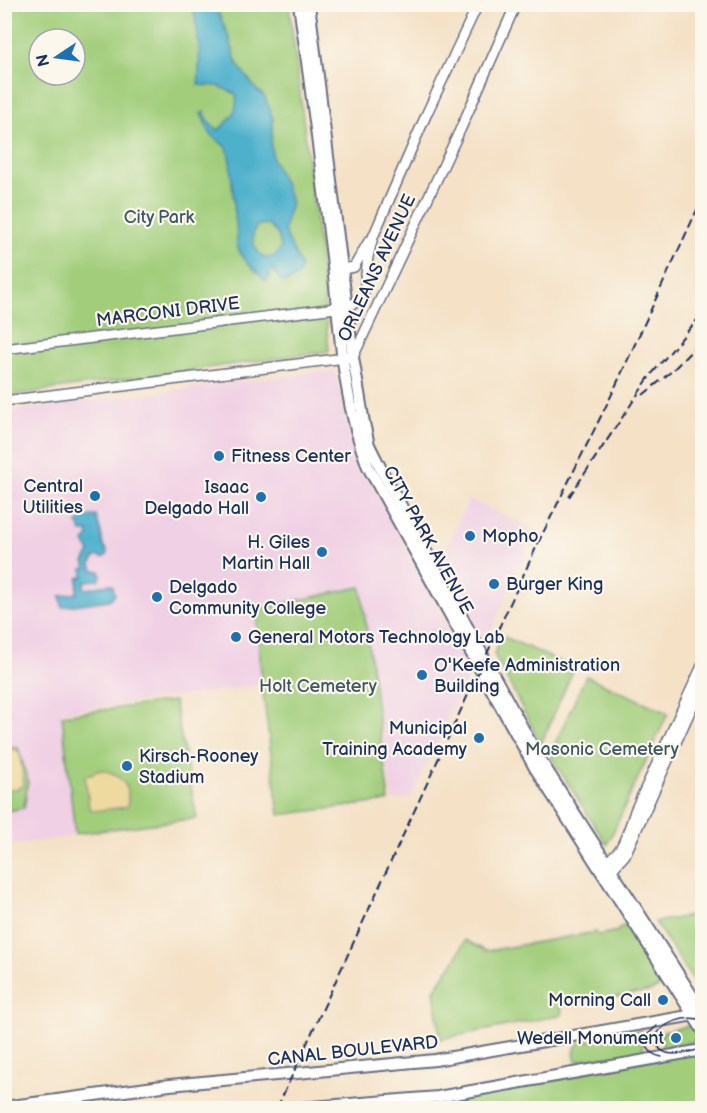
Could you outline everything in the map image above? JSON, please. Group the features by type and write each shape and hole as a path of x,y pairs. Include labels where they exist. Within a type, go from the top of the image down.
{"main road":[{"path":"299,4 331,246 349,355"},
{"path":"309,4 343,269 342,307"},
{"name":"CITY PARK AVENUE","path":"349,355 355,428 368,467 535,768 605,867"},
{"name":"CITY PARK AVENUE","path":"349,355 369,445 382,471 539,758 605,867 699,1013 702,1029"},
{"name":"CANAL BOULEVARD","path":"4,1107 170,1085 435,1060 699,1013"},
{"path":"299,1108 438,1097 702,1050"}],"street":[{"name":"ORLEANS AVENUE","path":"342,307 357,302 364,292 373,237 478,4"},
{"name":"ORLEANS AVENUE","path":"4,401 349,355 461,128 516,4"},
{"path":"343,269 354,267 373,237"},
{"name":"MARCONI DRIVE","path":"4,349 342,307"},
{"path":"605,867 620,849 635,811 702,666"},
{"path":"605,867 625,855 702,685"}],"shaded area":[{"name":"Delgado Community College","path":"335,370 353,449 471,669 411,798 392,800 361,586 256,609 262,685 61,712 75,836 5,846 4,412"},
{"path":"469,499 534,529 486,643 440,562"}],"green space":[{"name":"City Park","path":"4,5 289,5 320,255 329,351 5,396"},
{"name":"Holt Cemetery","path":"361,587 389,801 279,815 262,685 256,609"},
{"name":"Masonic Cemetery","path":"502,636 574,668 541,744 494,654"},
{"name":"Masonic Cemetery","path":"586,676 668,713 607,845 550,755"},
{"name":"Kirsch-Rooney Stadium","path":"174,701 197,818 75,834 62,715"},
{"path":"18,747 28,781 24,808 5,811 4,749"},
{"path":"702,914 702,994 655,922"},
{"path":"626,925 664,984 651,991 561,1006 562,1015 440,1039 434,990 455,960 465,940 486,951 596,932 599,935 618,931"},
{"path":"691,1025 701,1040 665,1048 662,1045 660,1037 663,1032"},
{"path":"641,1030 644,1052 576,1061 575,1050 580,1042"},
{"path":"702,1050 702,1108 439,1108 438,1097"}],"sand":[{"path":"15,749 20,753 24,785 17,789 5,790 5,768 7,766 5,750"},
{"path":"101,770 114,774 123,782 128,793 127,807 94,811 89,808 85,776"}],"water":[{"path":"192,5 215,5 229,37 237,64 264,96 270,109 273,119 271,145 273,160 291,202 284,231 301,267 298,276 286,283 280,280 272,268 266,281 246,261 238,249 227,148 211,135 201,114 204,112 211,125 219,130 235,110 236,94 218,86 198,85 199,45","holes":["268,224 278,235 281,248 275,255 263,256 258,252 253,239 258,225"]},
{"path":"96,516 107,555 103,558 98,556 94,558 91,564 93,570 100,571 101,576 99,580 85,581 84,587 87,589 110,584 113,586 115,595 109,600 62,607 60,596 77,593 78,578 84,576 82,569 86,568 84,562 90,552 84,542 89,536 88,532 82,532 77,523"}],"tram line":[{"path":"702,1020 689,1018 674,1021 662,1029 655,1040 658,1047 668,1053 675,1054 702,1049"},
{"path":"657,1026 647,1035 646,1043 651,1052 662,1057"}],"railway":[{"path":"277,1108 540,539 611,396 702,199"},
{"path":"569,497 650,376 702,314"},
{"path":"643,395 672,371 702,340"}],"place":[{"name":"Fitness Center","path":"219,456"},
{"name":"Central Utilities","path":"95,496"},
{"name":"Isaac Delgado Hall","path":"261,497"},
{"name":"Mopho","path":"470,536"},
{"name":"H. Giles Martin Hall","path":"322,552"},
{"name":"Burger King","path":"494,584"},
{"name":"Delgado Community College","path":"157,597"},
{"name":"General Motors Technology Lab","path":"236,637"},
{"name":"O'Keefe Administration Building","path":"422,675"},
{"name":"Municipal Training Academy","path":"479,738"},
{"name":"Kirsch-Rooney Stadium","path":"127,766"},
{"name":"Morning Call","path":"663,1000"},
{"name":"Wedell Monument","path":"676,1038"}]}
